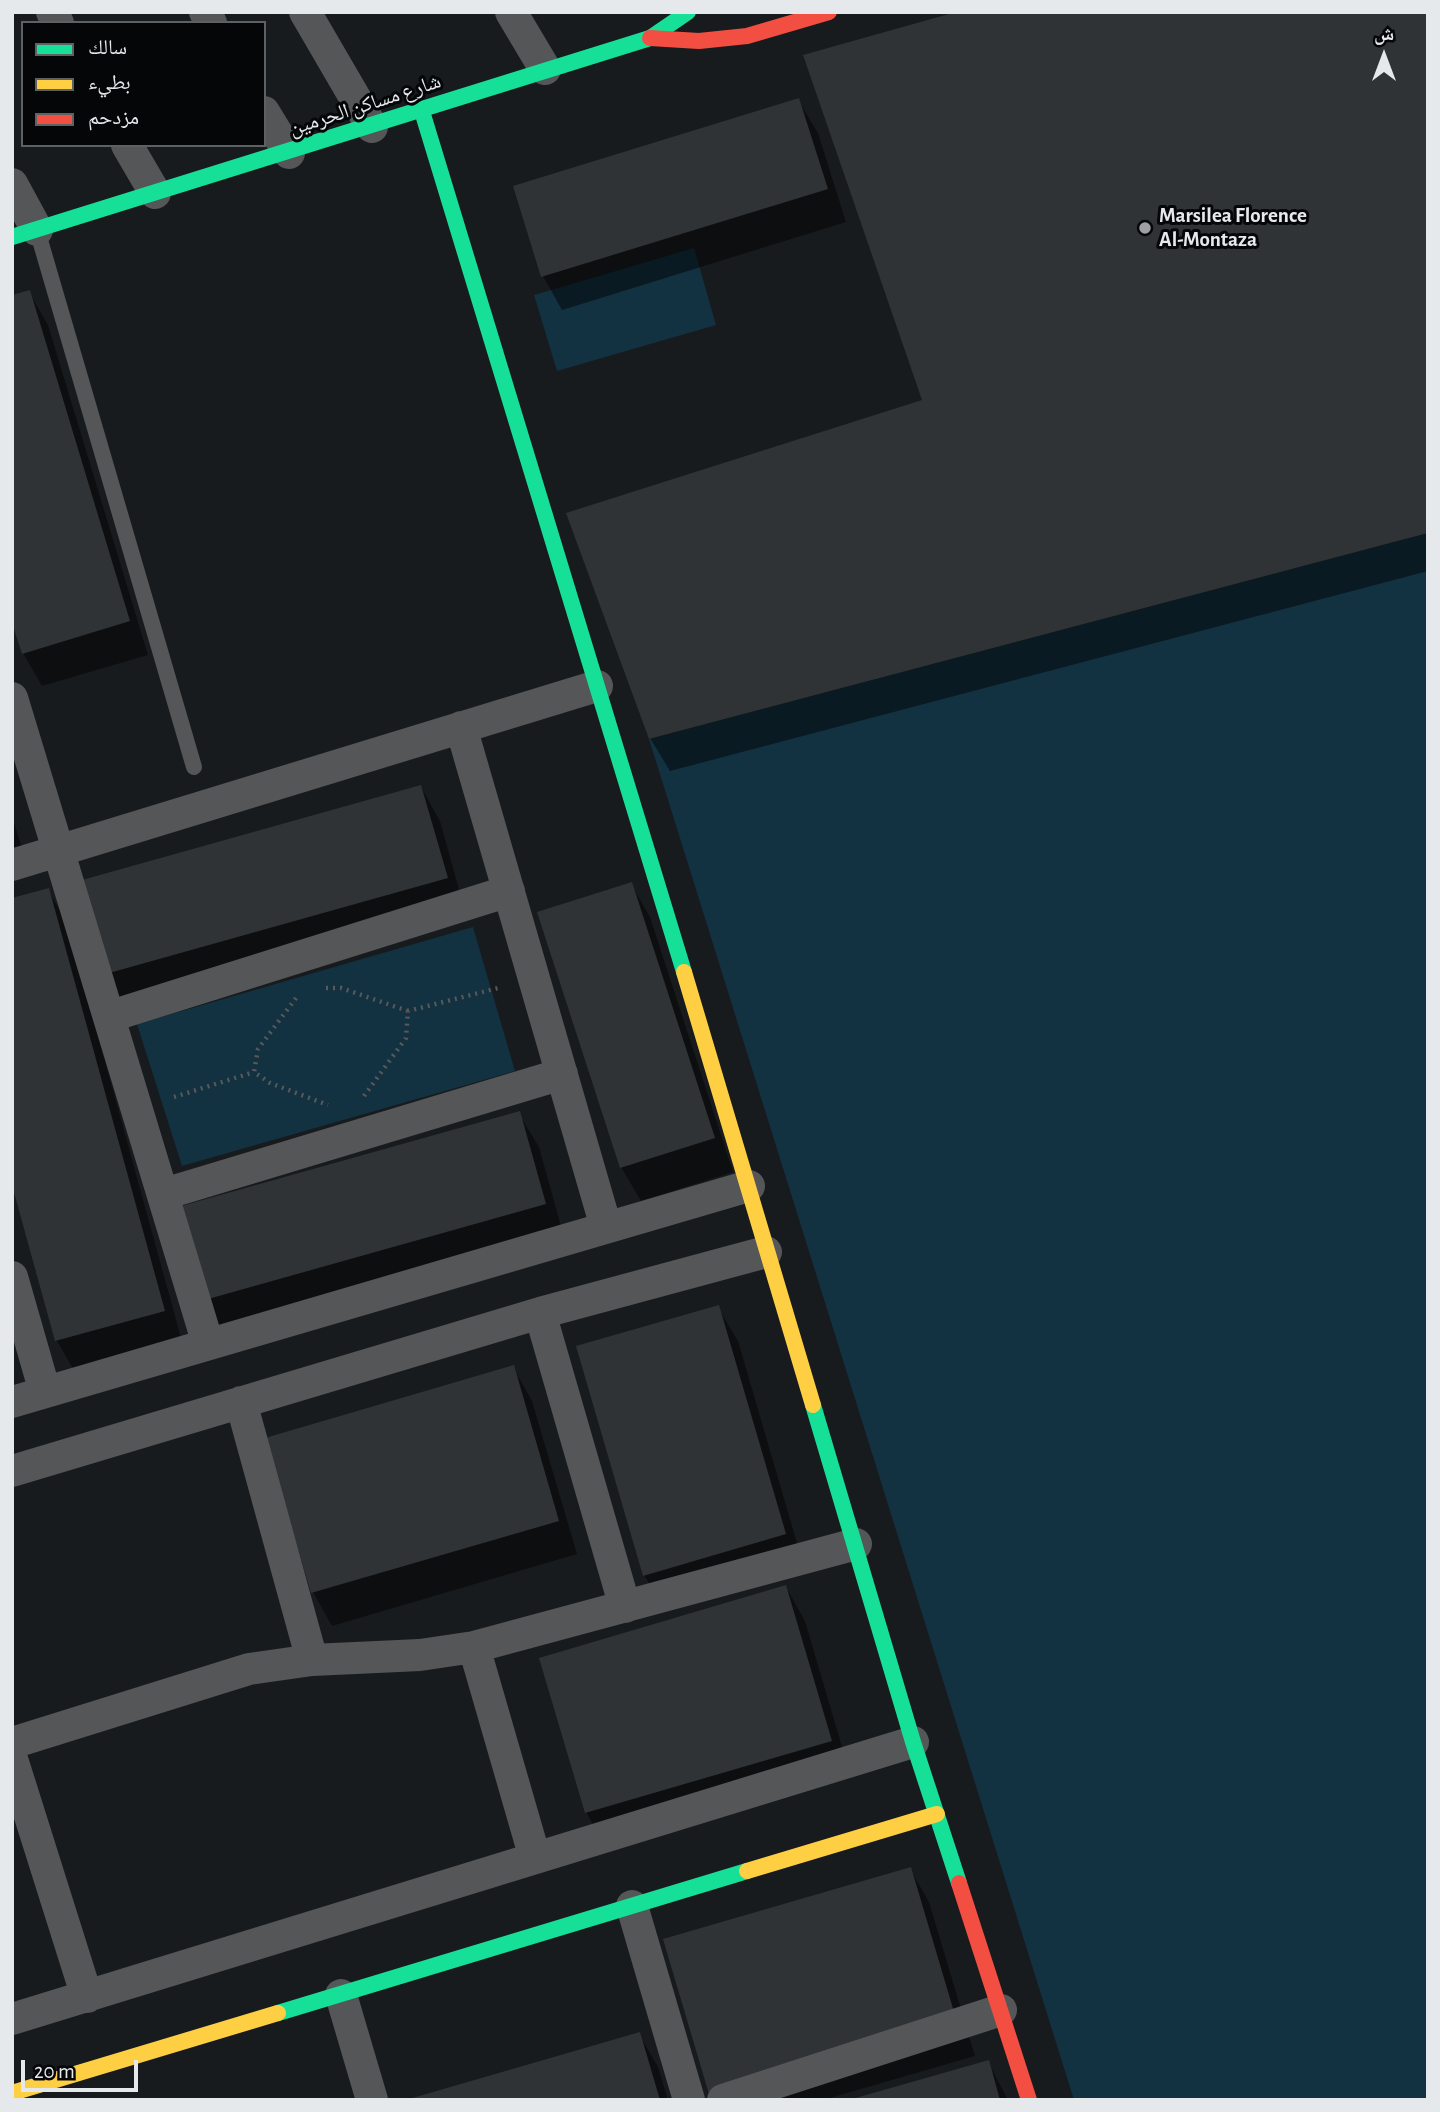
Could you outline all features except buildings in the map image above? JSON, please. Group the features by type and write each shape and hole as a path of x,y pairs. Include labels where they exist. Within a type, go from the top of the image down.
{"street":[{"path":"304,12 372,127"},
{"path":"511,12 545,69"},
{"name":"شارع مساكن الحرمين","path":"24,234 372,127 421,108 650,37 688,12"},
{"name":"شارع مساكن الحرمين","path":"650,37 699,41 747,36 829,12"},
{"path":"421,108 749,1186 766,1252 856,1544 913,1742 1030,2100"},
{"path":"266,114 289,153"},
{"path":"128,147 155,193"},
{"path":"12,184 24,234"},
{"path":"12,865 597,686"},
{"path":"12,698 111,1016 208,1345"},
{"path":"461,727 606,1227"},
{"path":"111,1016 509,891"},
{"path":"164,1194 562,1074"},
{"path":"12,1402 749,1186"},
{"path":"12,1471 540,1313 766,1252"},
{"path":"12,1277 45,1392"},
{"path":"540,1313 625,1607"},
{"path":"241,1402 312,1660"},
{"path":"12,1743 249,1669 312,1660 420,1655 474,1647 856,1544"},
{"path":"474,1647 535,1858"},
{"path":"12,2019 913,1742"},
{"path":"12,1759 86,1997"},
{"path":"12,2093 937,1814"},
{"path":"632,1906 689,2100"},
{"path":"341,1995 372,2100"},
{"path":"723,2100 1000,2010"}],"lane":[{"path":"24,234 194,767"}],"path":[{"path":"315,988 341,988 408,1011 498,988"},
{"path":"254,1072 254,1061 263,1039 287,1006 302,992"},
{"path":"355,1104 406,1038 408,1011"},
{"path":"174,1097 254,1072"},
{"path":"254,1072 270,1083 331,1106"}],"shaded area":[{"path":"694,248 716,325 557,371 534,295"},
{"path":"1428,533 1428,2100 1074,2100 649,739"},
{"path":"473,927 515,1071 182,1166 137,1024"}],"traffic: fast":[{"path":"12,237 650,38 688,12"},
{"path":"421,108 684,972"},
{"path":"813,1405 913,1742 959,1883"},
{"path":"278,2013 747,1871"}],"traffic: slow":[{"path":"684,972 813,1405"},
{"path":"747,1871 937,1814"},
{"path":"12,2093 278,2013"}],"traffic: jam":[{"path":"650,38 699,41 747,36 829,12"},
{"path":"959,1883 1029,2100"}],"place":[{"name":"Marsilea Florence Al-Montaza","path":"1145,228"}]}
